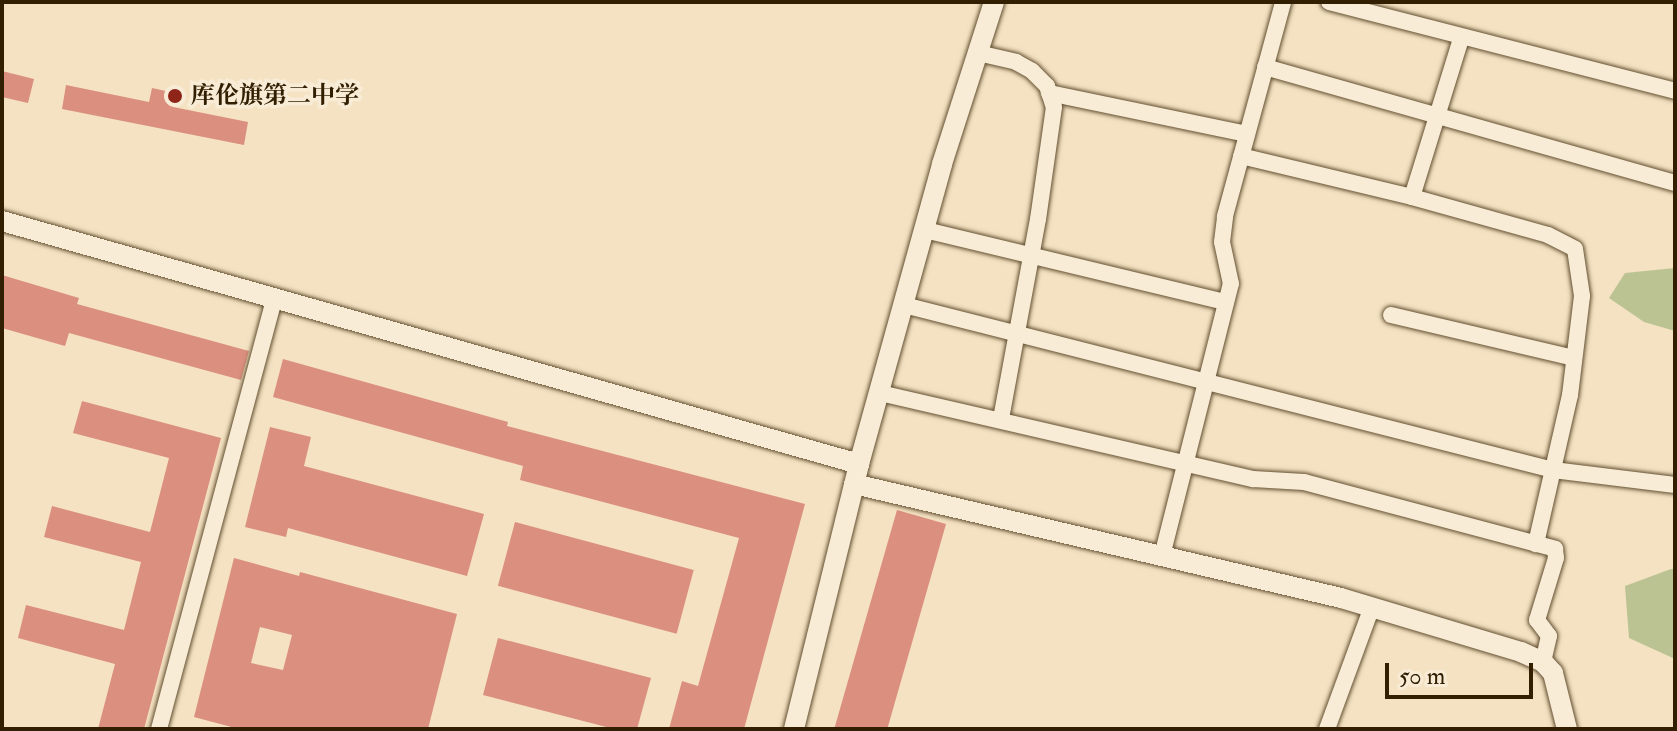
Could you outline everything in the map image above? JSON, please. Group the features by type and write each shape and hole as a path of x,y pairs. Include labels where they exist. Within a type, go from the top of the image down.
{"street":[{"path":"794,729 859,464 994,2"},
{"path":"1162,556 1231,284 1222,242 1225,216 1283,2"},
{"path":"1329,2 1461,39 1675,91"},
{"path":"1412,197 1461,39"},
{"path":"978,53 1016,62 1032,71 1049,93 1054,107 1032,254 1001,418"},
{"path":"1265,67 1675,183"},
{"path":"1049,93 1247,134"},
{"path":"1241,156 1412,197 1548,235 1575,249 1582,296 1574,358 1536,544"},
{"path":"2,221 859,464"},
{"path":"925,230 1226,302"},
{"path":"159,729 275,297"},
{"path":"904,305 1553,470 1675,485"},
{"path":"1391,315 1574,358"},
{"path":"880,393 1001,418 1253,479 1304,482 1555,549 1556,558 1537,620 1549,636 1543,662"},
{"path":"854,484 1372,607 1521,652 1543,662 1553,673 1567,729"},
{"path":"1327,729 1372,607"}],"green space":[{"path":"1675,268 1675,331 1644,322 1609,298 1625,273"},
{"path":"1675,569 1675,659 1629,638 1625,586"}],"building":[{"path":"2,71 34,79 28,103 2,97"},
{"path":"66,85 149,102 152,88 175,93 173,107 248,122 244,145 62,109"},
{"path":"2,275 79,298 77,304 249,351 241,380 69,333 65,346 2,328"},
{"path":"283,359 508,422 507,426 805,504 744,729 669,729 682,681 698,686 739,538 520,480 523,466 273,397"},
{"path":"82,401 221,438 144,729 98,729 115,664 18,638 26,605 124,630 141,562 44,537 52,506 150,532 169,458 73,433"},
{"path":"270,427 311,437 304,466 484,514 467,576 288,528 286,537 245,527"},
{"path":"897,510 946,524 887,729 835,727"},
{"path":"515,522 694,570 677,634 498,586"},
{"path":"234,558 299,576 300,572 457,614 428,729 239,729 194,717","holes":["260,627 292,635 283,670 251,663"]},
{"path":"498,638 651,678 637,729 614,729 483,695"}],"place":[{"name":"库伦旗第二中学","path":"175,96"}]}
